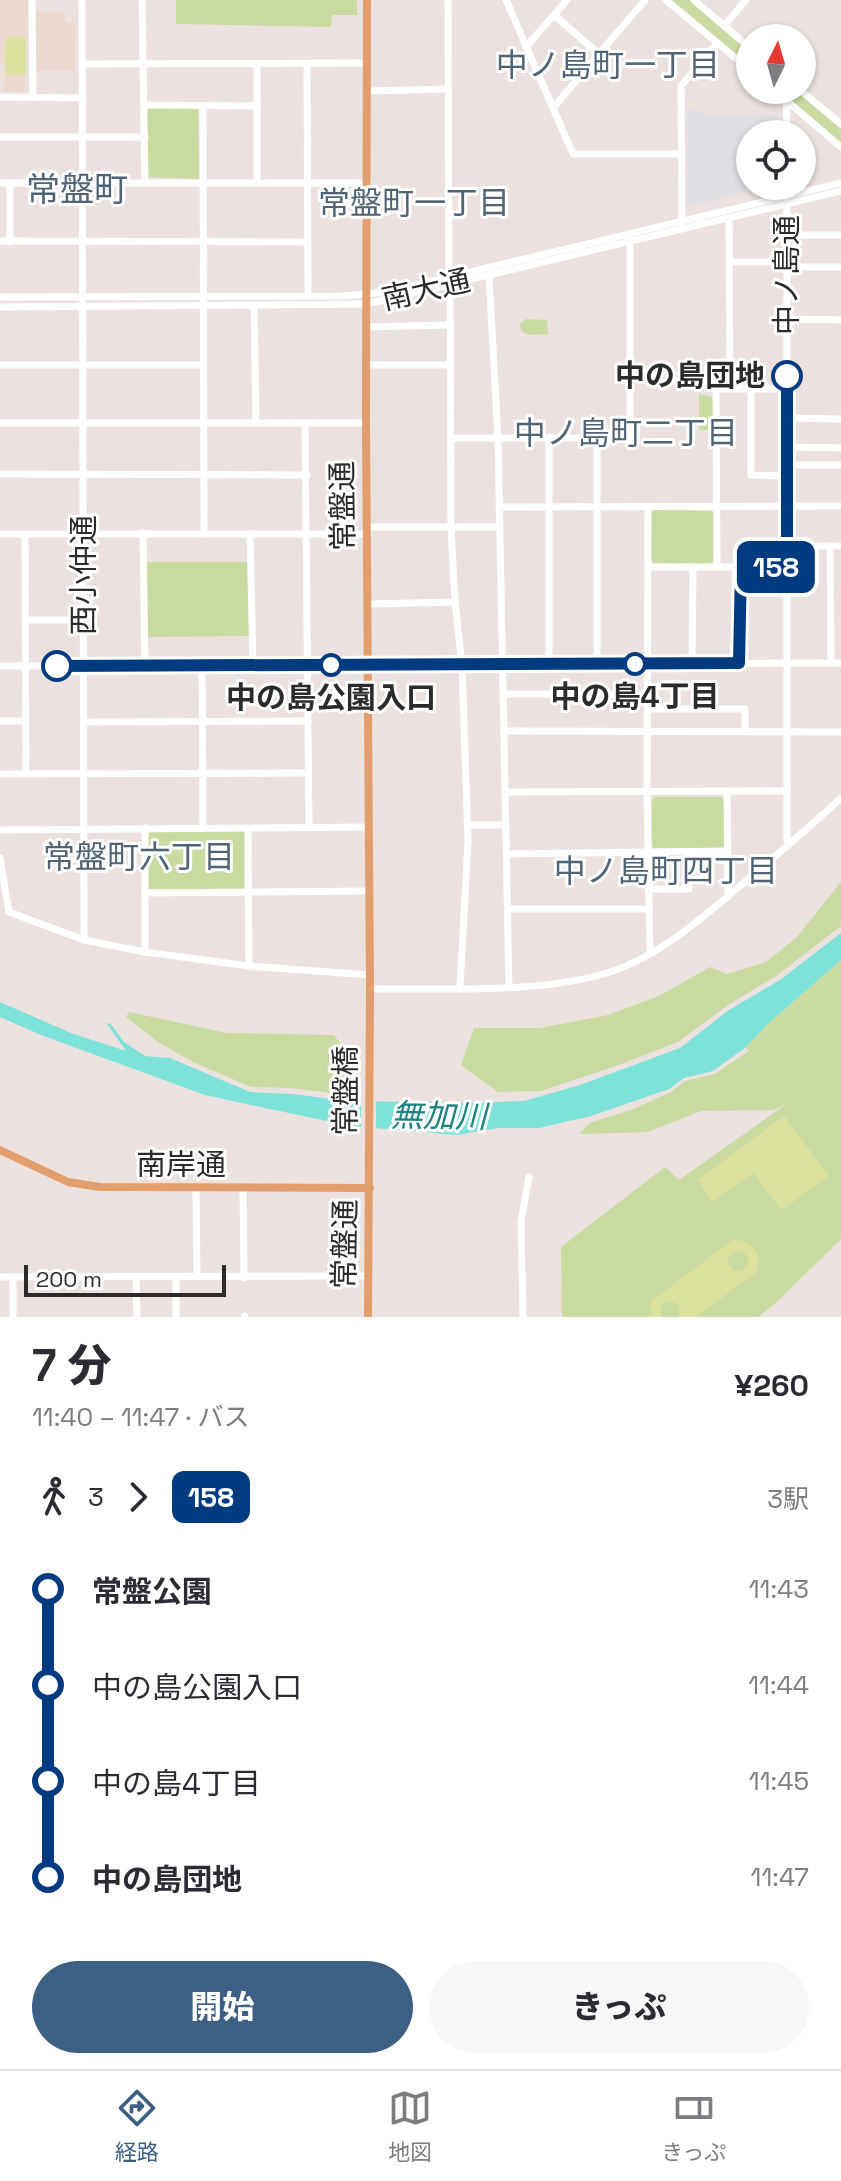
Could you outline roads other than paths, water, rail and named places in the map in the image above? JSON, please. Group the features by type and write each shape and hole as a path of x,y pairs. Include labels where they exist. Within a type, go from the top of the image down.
{"main road":[{"name":"常盤通","path":"367,0 370,1011"},
{"name":"常盤橋","path":"370,1011 370,1171"},
{"name":"南岸通","path":"0,1150 55,1177 84,1185 196,1189 370,1188"},
{"name":"常盤通","path":"368,1317 370,1171"}],"street":[{"path":"32,0 33,97"},
{"name":"西小仲通","path":"82,0 84,940"},
{"path":"142,0 145,183"},
{"path":"448,0 451,527 462,665 467,825 460,987"},
{"path":"506,0 573,154 682,154"},
{"path":"526,47 567,0"},
{"path":"553,108 645,0"},
{"path":"666,0 736,59"},
{"path":"694,0 736,36"},
{"path":"724,26 746,0"},
{"path":"554,15 599,54"},
{"path":"682,225 681,86 717,43"},
{"path":"83,64 368,63"},
{"path":"257,64 257,183"},
{"path":"307,64 308,296"},
{"path":"368,91 448,89"},
{"path":"0,97 83,98"},
{"path":"816,103 841,124"},
{"path":"792,104 841,147"},
{"path":"145,105 258,106"},
{"path":"203,106 204,534"},
{"path":"0,137 145,137"},
{"path":"0,183 368,183"},
{"path":"10,183 10,242"},
{"name":"南大通","path":"816,189 841,183"},
{"name":"南大通","path":"816,193 841,191"},
{"name":"南大通","path":"449,281 489,275 770,200"},
{"name":"南大通","path":"682,225 729,219 775,200"},
{"name":"中ノ島通","path":"787,200 787,846"},
{"path":"729,219 730,389"},
{"path":"787,235 841,235"},
{"path":"450,438 630,438 630,238"},
{"name":"南大通","path":"0,297 83,297 254,306 367,299 630,238"},
{"path":"0,241 308,242"},
{"path":"730,262 841,267"},
{"path":"489,275 498,438 509,987"},
{"name":"南大通","path":"0,307 82,307 308,296 367,299"},
{"path":"254,306 256,423"},
{"path":"787,319 841,320"},
{"path":"367,327 449,325"},
{"path":"0,365 202,365"},
{"path":"367,365 450,365"},
{"path":"717,567 716,389 787,389"},
{"path":"751,389 751,475 787,476"},
{"path":"787,418 841,419"},
{"path":"0,423 366,423"},
{"path":"305,423 309,828"},
{"path":"549,437 549,664"},
{"path":"597,438 597,665"},
{"path":"787,447 841,448"},
{"path":"787,465 841,465"},
{"path":"0,474 307,475"},
{"path":"648,506 647,852 650,953"},
{"path":"499,507 841,506"},
{"path":"0,534 308,534 500,527"},
{"path":"143,533 145,666"},
{"path":"25,534 26,774"},
{"path":"250,534 253,665"},
{"path":"788,546 841,546"},
{"path":"830,546 831,663"},
{"path":"648,567 787,567"},
{"path":"739,663 741,567"},
{"path":"692,664 693,568"},
{"path":"368,604 455,602"},
{"path":"25,620 84,620"},
{"path":"0,666 841,663"},
{"path":"202,665 203,828"},
{"path":"503,694 648,694"},
{"path":"648,709 745,709 745,731"},
{"path":"0,721 26,721"},
{"path":"85,722 308,721"},
{"path":"504,731 841,732"},
{"path":"0,774 308,773"},
{"path":"505,792 787,791"},
{"path":"727,792 728,897"},
{"path":"370,989 509,987 566,981 608,972 650,953 728,897 841,798"},
{"path":"467,825 506,825"},
{"path":"0,830 368,827"},
{"path":"145,828 145,952"},
{"path":"248,829 249,966"},
{"path":"507,854 727,851"},
{"path":"648,889 689,889 689,852"},
{"path":"0,858 9,912 84,940 249,966 370,975"},
{"path":"145,893 369,891"},
{"path":"508,909 649,909"},
{"path":"523,1317 521,1222 529,1177"},
{"path":"196,1189 197,1277"},
{"path":"243,1189 244,1278"},
{"path":"0,1277 368,1276"},
{"path":"13,1277 13,1317"},
{"path":"136,1278 137,1317"},
{"path":"176,1278 176,1317"}],"water":[{"name":"無加川","path":"841,933 841,960 746,1047 713,1071 684,1078 669,1089 591,1116 539,1128 498,1128 457,1135 350,1126 205,1095 0,1017 0,1002 71,1033 126,1051 107,1024 110,1023 124,1042 145,1056 170,1058 250,1092 349,1101 524,1101 580,1085 680,1048 729,1010 780,980"}],"place":[{"name":"中の島団地","path":"787,376"},
{"name":"中の島4丁目","path":"635,664"},
{"name":"中の島公園入口","path":"331,665"}],"district":[{"name":"中ノ島町一丁目","path":"608,65"},
{"name":"常盤町","path":"77,189"},
{"name":"常盤町一丁目","path":"414,203"},
{"name":"中ノ島町二丁目","path":"626,433"},
{"name":"常盤町六丁目","path":"139,857"},
{"name":"中ノ島町四丁目","path":"666,871"}]}
